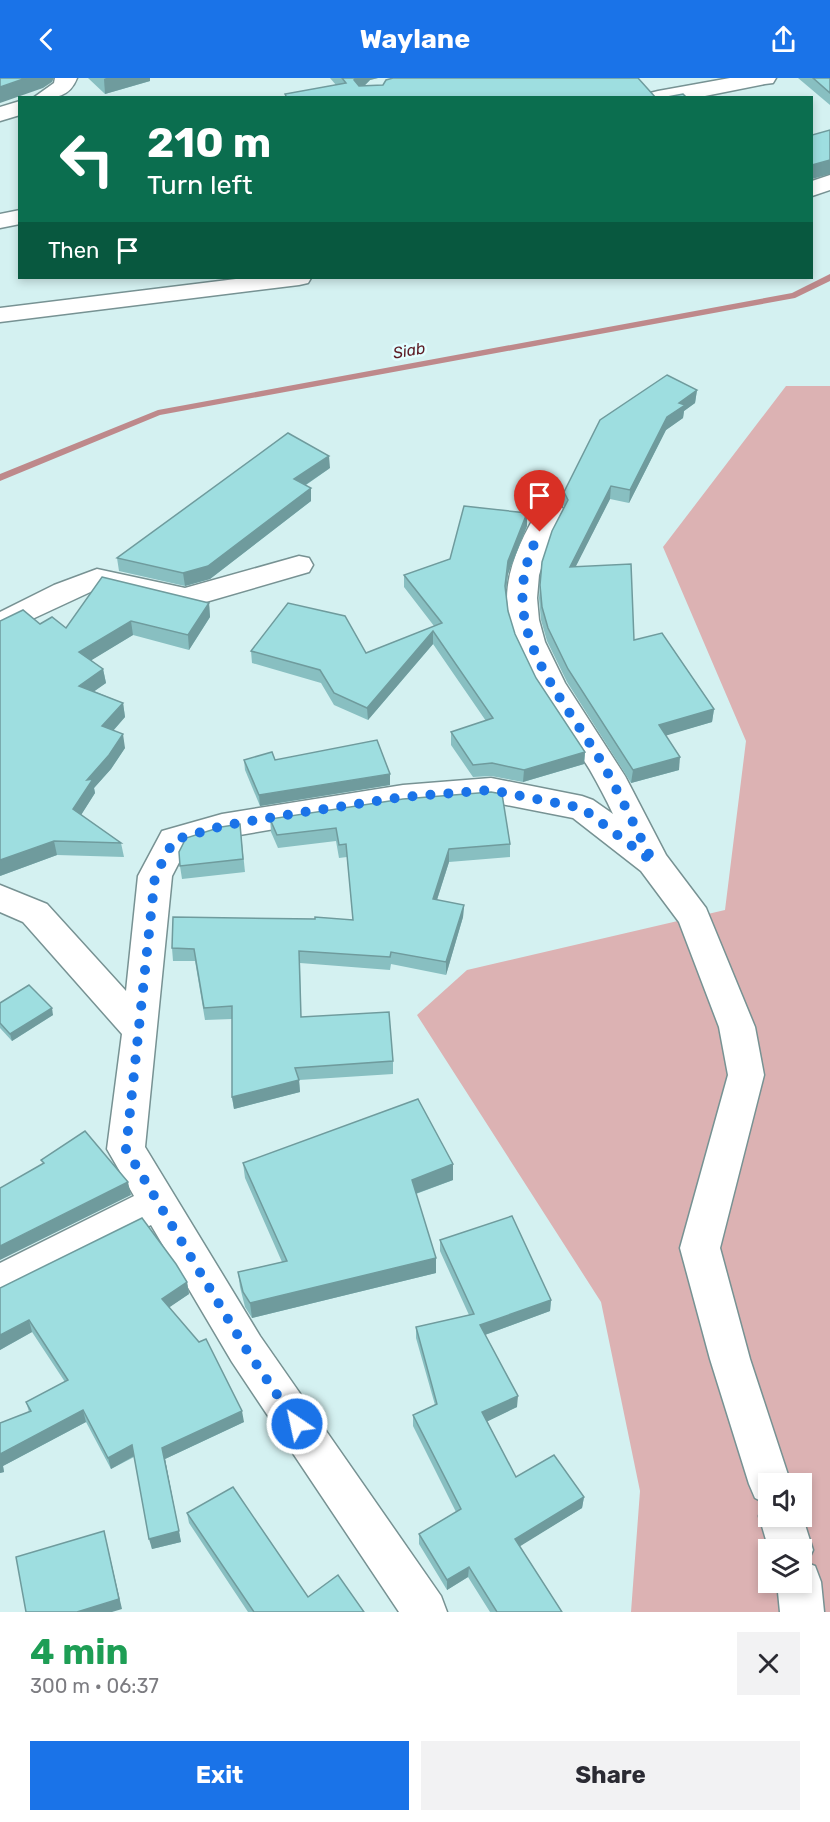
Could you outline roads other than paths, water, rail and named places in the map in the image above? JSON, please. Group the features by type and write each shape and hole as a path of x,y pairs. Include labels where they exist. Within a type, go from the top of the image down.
{"street":[{"path":"47,96 63,86 66,78"},
{"path":"669,96 765,78"},
{"path":"0,114 18,108"},
{"path":"813,189 830,182"},
{"path":"0,221 18,217"},
{"path":"0,315 291,279"},
{"path":"551,512 529,553 522,598 528,638 554,689 604,768 653,862 694,917 737,1027 746,1075 700,1248 730,1359 766,1473"},
{"path":"0,624 97,578 185,598 299,565"},
{"path":"425,1612 246,1349 126,1149 155,876 174,840 222,826 403,797 491,790 582,808 653,862"},
{"path":"0,898 34,913 140,1030"},
{"path":"0,1283 158,1203"},
{"path":"800,1593 801,1612"}],"waterway":[{"name":"Siab","path":"0,478 158,413 795,295 830,277"}]}
